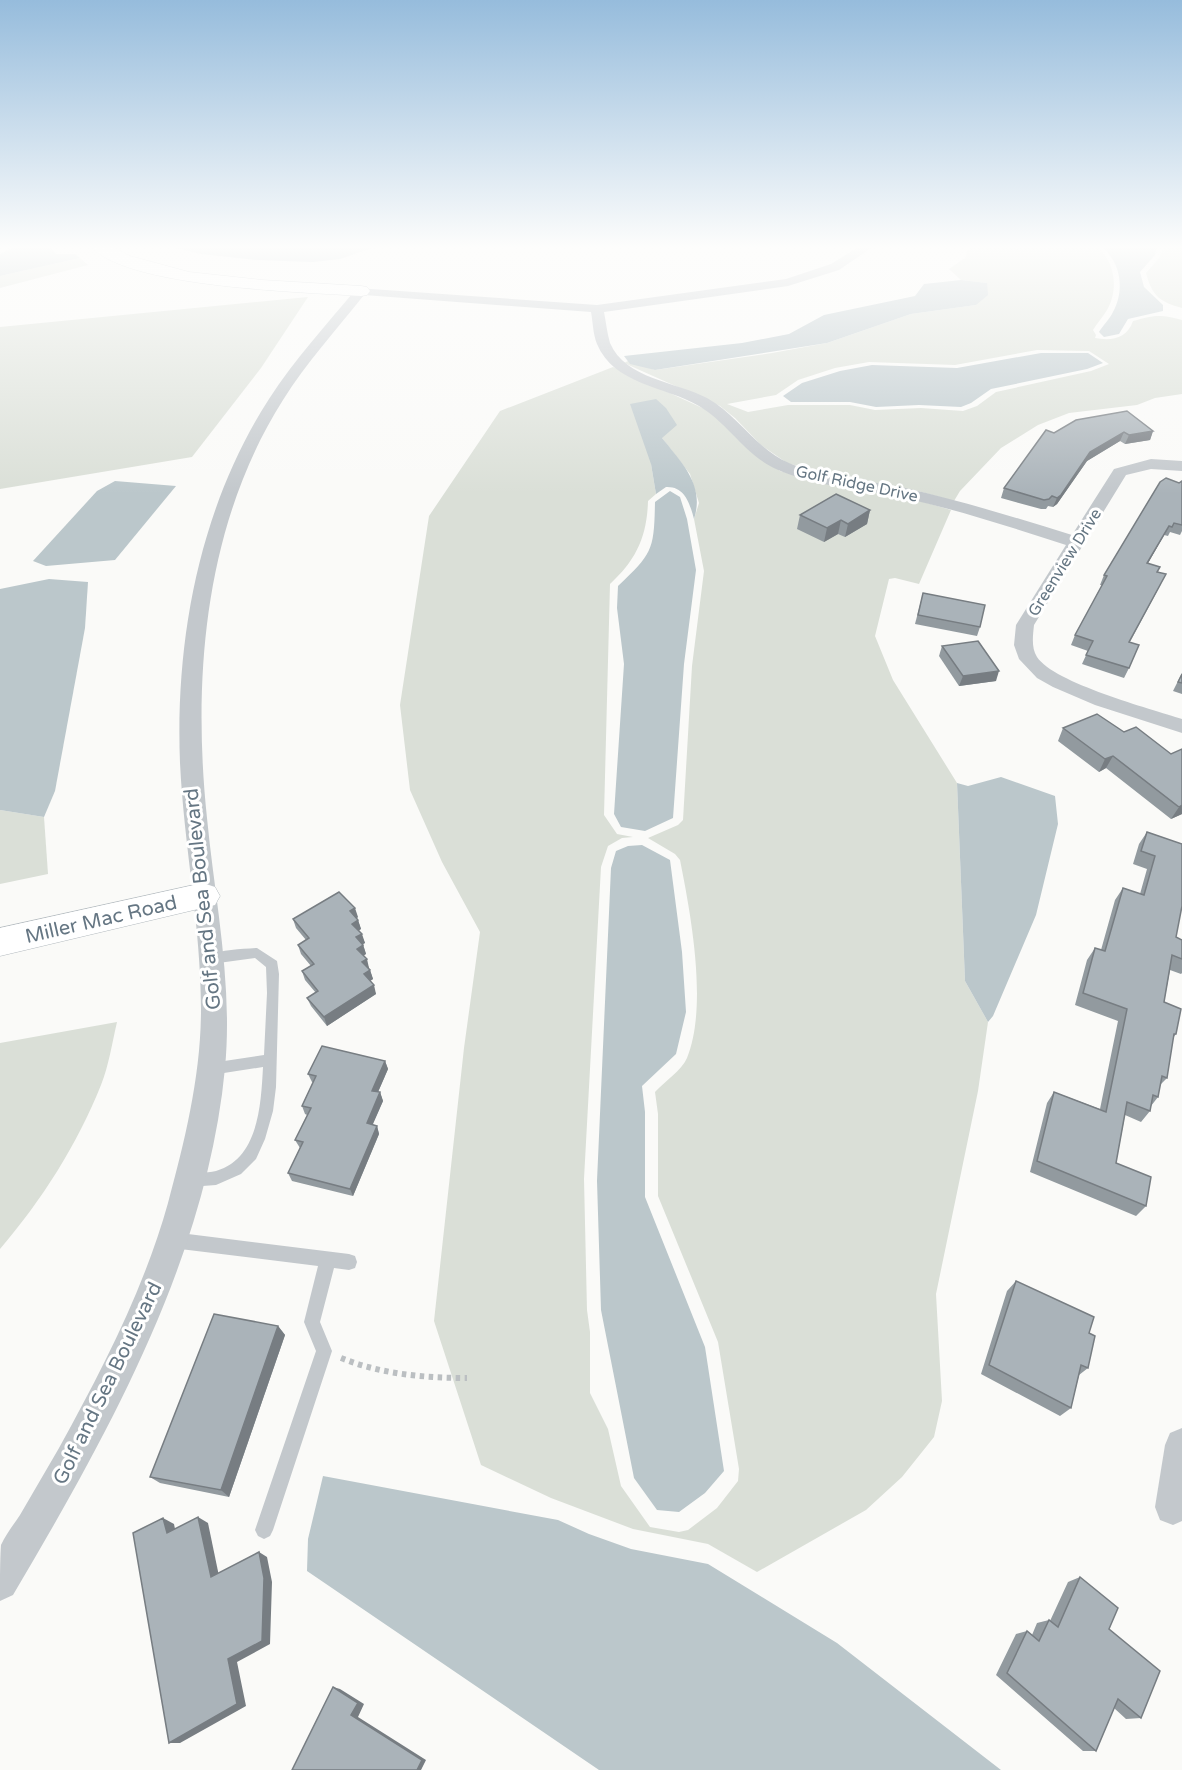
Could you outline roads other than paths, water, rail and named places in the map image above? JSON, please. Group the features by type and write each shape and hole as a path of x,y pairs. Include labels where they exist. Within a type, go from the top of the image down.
{"street":[{"name":"Golf and Sea Boulevard","path":"0,1582 65,1474 123,1361 159,1279 189,1180 202,1129 211,1069 214,1018 211,959 190,766 189,677 200,599 222,511 248,451 273,404 331,329"},
{"name":"Golf Ridge Drive","path":"601,329 604,346 613,360 636,375 699,400 715,409 754,447 782,466 825,478 918,496 1075,542"},
{"name":"Greenview Drive","path":"1182,466 1141,464 1120,472 1025,625 1023,645 1031,663 1050,677 1077,689 1182,726"},
{"name":"Miller Mac Road","path":"0,942 203,896"},
{"path":"1173,1507 1182,1445"}],"lane":[{"path":"189,1180 204,1182 220,1178 236,1172 247,1161 256,1145 270,1089 272,965 257,953 211,959"},
{"path":"211,1069 270,1060"},
{"path":"171,1239 349,1262"},
{"path":"264,1530 324,1351 312,1322 328,1259"}]}
